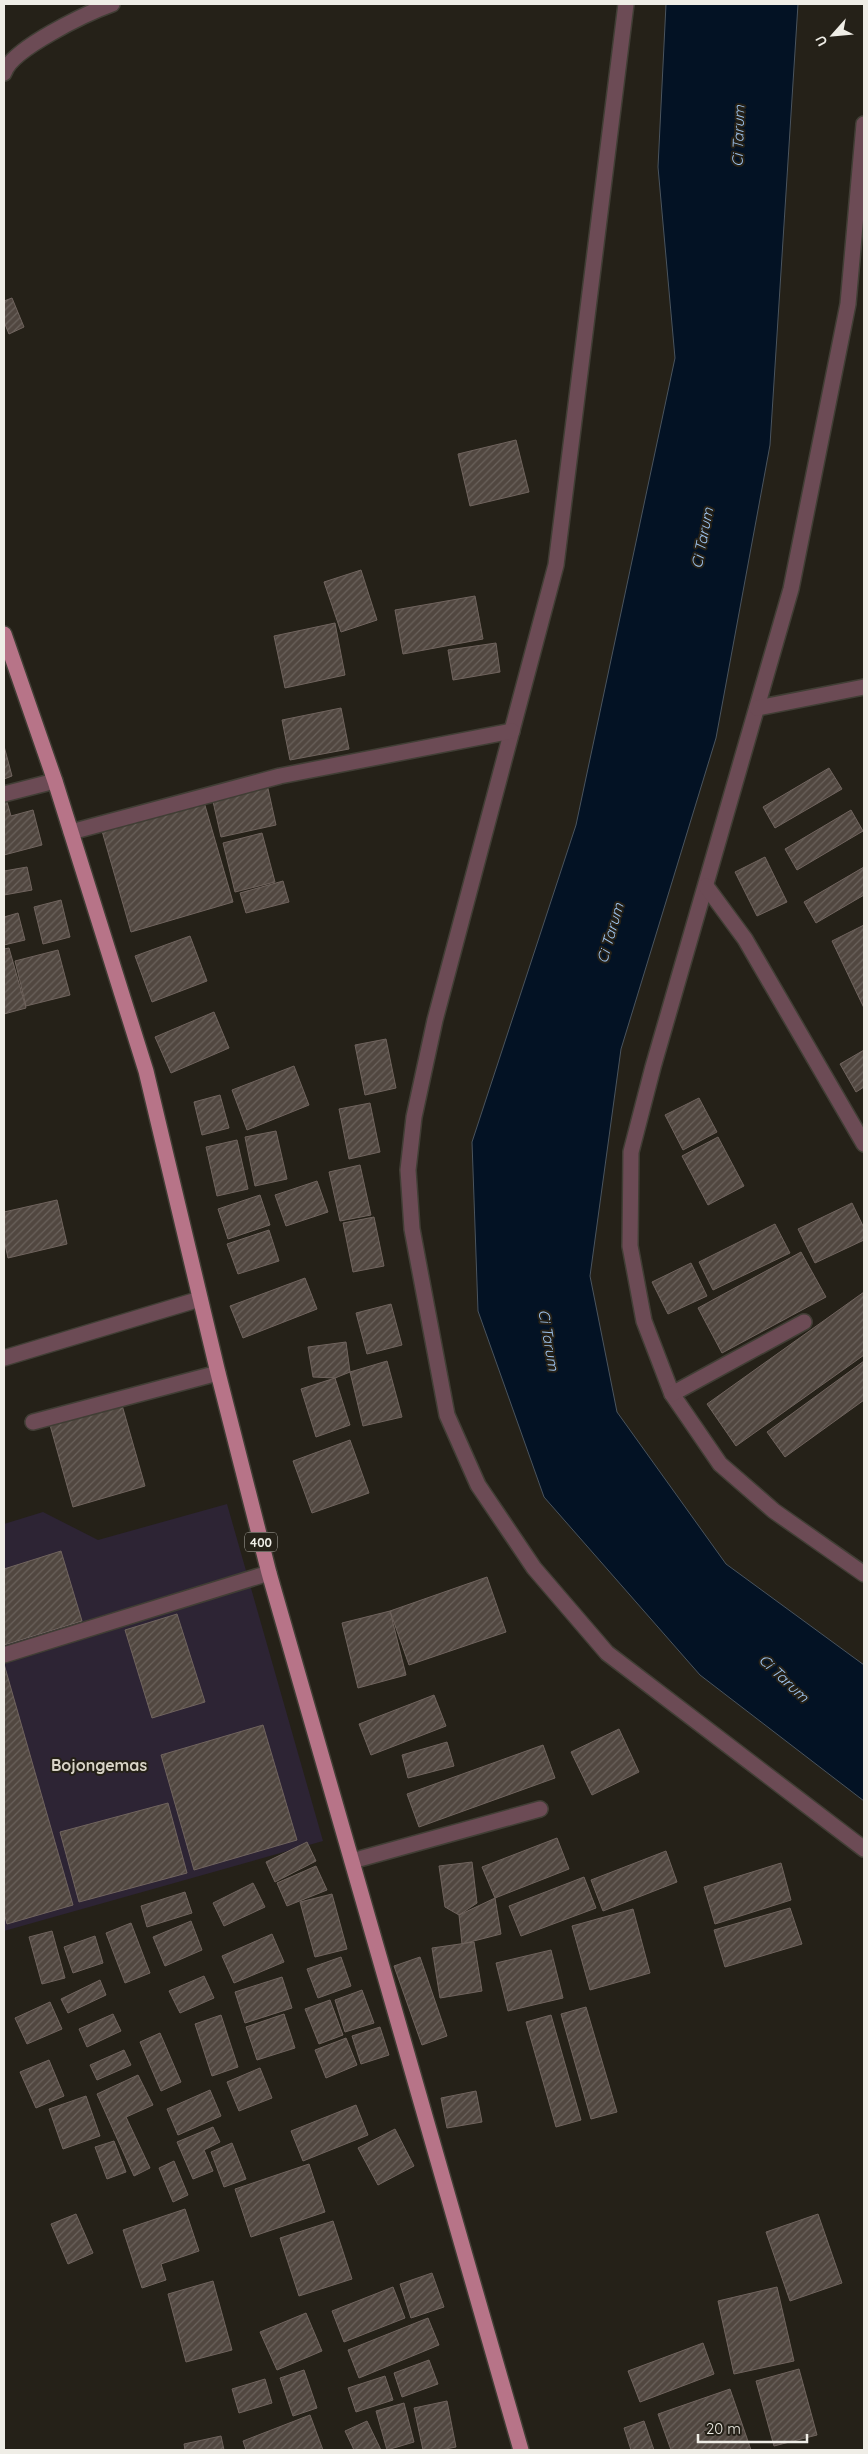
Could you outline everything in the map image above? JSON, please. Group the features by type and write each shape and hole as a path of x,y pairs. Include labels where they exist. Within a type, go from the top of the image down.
{"main road":[{"name":"400","path":"4,634 55,780 146,1071 268,1572 521,2450"}],"street":[{"path":"4,73 6,65 38,41 83,15 112,4"},
{"path":"626,4 556,565 435,1020 414,1116 408,1170 412,1228 447,1415 478,1485 534,1568 607,1653 864,1849"},
{"path":"864,124 846,318 791,588 653,1067 631,1152 630,1246 644,1321 672,1394 720,1464 774,1511 864,1574"},
{"path":"757,708 864,687"},
{"path":"71,832 280,776 512,731"},
{"path":"4,794 55,780"},
{"path":"706,886 745,939 864,1144"},
{"path":"4,1358 200,1299"},
{"path":"672,1394 804,1322"},
{"path":"33,1422 218,1373"},
{"path":"4,1655 268,1572"},
{"path":"352,1861 540,1809"}],"shaded area":[{"path":"227,1504 323,1841 4,1931 4,1524 43,1512 98,1540"}],"water":[{"name":"Ci Tarum","path":"666,4 798,4 770,445 716,738 621,1049 590,1276 617,1412 726,1564 864,1665 864,1801 700,1675 544,1497 478,1311 472,1142 576,825 675,358 658,167"}],"building":[{"path":"12,298 24,327 9,334 4,322 4,301"},
{"path":"516,440 529,492 470,506 458,454"},
{"path":"361,570 377,620 341,632 324,582"},
{"path":"475,596 483,639 403,654 395,610"},
{"path":"335,623 345,675 285,688 274,636"},
{"path":"496,643 500,672 453,680 448,650"},
{"path":"341,708 349,749 290,760 282,720"},
{"path":"4,746 12,776 4,779"},
{"path":"829,768 842,789 775,828 763,807"},
{"path":"267,784 276,825 221,837 212,797"},
{"path":"7,802 11,816 33,810 42,845 4,855 4,803"},
{"path":"204,802 233,902 131,932 102,831"},
{"path":"851,810 863,831 797,870 785,849"},
{"path":"262,833 275,882 235,892 223,843"},
{"path":"765,857 787,902 757,916 735,872"},
{"path":"27,867 32,890 4,895 4,871"},
{"path":"864,867 864,895 816,923 804,902"},
{"path":"283,881 289,902 246,913 240,893"},
{"path":"61,900 70,937 43,944 34,907"},
{"path":"18,913 25,940 4,945 4,917"},
{"path":"864,925 864,1008 832,941"},
{"path":"190,936 207,981 152,1002 135,956"},
{"path":"9,948 26,1008 4,1014 4,949"},
{"path":"58,950 70,995 26,1006 15,961"},
{"path":"214,1012 229,1048 171,1073 155,1037"},
{"path":"386,1039 396,1088 365,1095 355,1045"},
{"path":"864,1050 864,1087 856,1092 840,1064"},
{"path":"294,1066 309,1105 247,1130 232,1090"},
{"path":"220,1095 229,1128 202,1135 194,1102"},
{"path":"699,1098 717,1132 683,1150 665,1115"},
{"path":"370,1103 380,1152 349,1159 339,1109"},
{"path":"276,1131 287,1179 255,1186 245,1137"},
{"path":"718,1137 744,1186 708,1205 682,1156"},
{"path":"237,1140 248,1189 217,1196 206,1147"},
{"path":"360,1165 371,1215 340,1221 329,1172"},
{"path":"317,1181 328,1212 286,1226 275,1195"},
{"path":"260,1195 270,1225 228,1239 218,1209"},
{"path":"57,1200 67,1244 8,1258 4,1240 4,1212"},
{"path":"852,1203 864,1228 864,1240 815,1263 798,1229"},
{"path":"374,1217 384,1266 353,1272 343,1223"},
{"path":"775,1224 790,1253 713,1290 699,1262"},
{"path":"269,1230 279,1261 238,1274 227,1244"},
{"path":"801,1252 826,1297 722,1353 698,1308"},
{"path":"691,1263 707,1296 668,1314 652,1282"},
{"path":"305,1278 317,1309 243,1338 230,1306"},
{"path":"864,1292 864,1355 736,1446 707,1404"},
{"path":"391,1304 402,1345 367,1354 356,1313"},
{"path":"346,1342 350,1372 335,1378 313,1377 308,1347"},
{"path":"387,1361 402,1417 363,1426 350,1372"},
{"path":"864,1361 864,1400 785,1457 767,1432"},
{"path":"335,1378 350,1425 316,1437 301,1389"},
{"path":"122,1405 145,1486 73,1507 50,1425"},
{"path":"350,1440 369,1493 312,1513 293,1461"},
{"path":"61,1551 82,1621 4,1645 4,1569"},
{"path":"487,1577 506,1632 409,1665 390,1611"},
{"path":"390,1611 406,1675 358,1688 342,1623"},
{"path":"177,1614 205,1702 152,1718 125,1630"},
{"path":"4,1664 73,1905 7,1924 4,1913"},
{"path":"434,1695 446,1726 371,1755 359,1724"},
{"path":"263,1725 297,1840 194,1870 161,1755"},
{"path":"619,1729 639,1772 592,1795 571,1752"},
{"path":"447,1742 454,1766 408,1778 402,1755"},
{"path":"543,1745 555,1778 419,1827 407,1794"},
{"path":"168,1803 187,1873 79,1902 60,1832"},
{"path":"557,1838 569,1869 495,1898 482,1867"},
{"path":"307,1842 316,1861 275,1882 266,1862"},
{"path":"666,1851 677,1882 603,1911 591,1880"},
{"path":"472,1862 477,1903 459,1915 445,1907 439,1866"},
{"path":"781,1863 791,1900 715,1924 704,1887"},
{"path":"316,1866 327,1890 287,1906 277,1883"},
{"path":"584,1877 596,1908 521,1936 509,1906"},
{"path":"253,1883 265,1907 224,1926 213,1903"},
{"path":"185,1892 192,1913 147,1927 141,1906"},
{"path":"332,1894 347,1949 315,1957 300,1902"},
{"path":"495,1898 501,1934 462,1944 459,1915"},
{"path":"790,1908 802,1944 725,1967 714,1930"},
{"path":"633,1909 650,1973 590,1990 572,1926"},
{"path":"191,1921 202,1950 165,1966 153,1937"},
{"path":"131,1923 150,1973 125,1983 106,1933"},
{"path":"52,1931 65,1978 42,1984 29,1937"},
{"path":"272,1934 284,1962 234,1983 222,1956"},
{"path":"95,1936 103,1963 73,1973 64,1947"},
{"path":"474,1942 482,1991 440,1998 432,1948"},
{"path":"551,1950 563,1998 508,2011 496,1963"},
{"path":"341,1957 351,1986 318,1998 307,1969"},
{"path":"420,1957 447,2036 422,2045 394,1966"},
{"path":"204,1976 214,1998 180,2013 169,1991"},
{"path":"282,1977 292,2008 245,2023 235,1992"},
{"path":"100,1980 106,1995 68,2013 61,1999"},
{"path":"362,1990 374,2023 345,2032 335,2000"},
{"path":"330,2000 343,2035 319,2044 305,2009"},
{"path":"50,2002 62,2029 27,2044 15,2018"},
{"path":"586,2007 617,2112 591,2119 561,2014"},
{"path":"113,2014 121,2031 87,2047 79,2029"},
{"path":"284,2014 295,2048 257,2060 246,2027"},
{"path":"221,2015 238,2067 212,2076 195,2024"},
{"path":"551,2015 581,2120 556,2127 526,2022"},
{"path":"380,2027 389,2055 361,2064 352,2036"},
{"path":"160,2033 181,2082 161,2091 140,2042"},
{"path":"346,2038 357,2065 326,2078 315,2050"},
{"path":"124,2050 131,2065 97,2080 90,2065"},
{"path":"49,2060 64,2096 36,2108 20,2072"},
{"path":"260,2068 272,2098 239,2111 227,2082"},
{"path":"138,2075 153,2105 126,2117 150,2168 134,2176 97,2094"},
{"path":"210,2090 221,2116 178,2135 167,2109"},
{"path":"476,2091 482,2122 447,2128 441,2098"},
{"path":"86,2096 100,2136 63,2149 49,2109"},
{"path":"356,2105 368,2135 303,2161 291,2131"},
{"path":"213,2127 220,2142 204,2150 213,2171 193,2179 177,2142"},
{"path":"395,2129 414,2166 378,2185 358,2148"},
{"path":"114,2141 126,2172 107,2179 95,2147"},
{"path":"232,2143 246,2179 224,2187 211,2152"},
{"path":"174,2161 188,2195 173,2202 159,2168"},
{"path":"309,2164 325,2212 251,2237 235,2189"},
{"path":"185,2209 199,2251 161,2264 166,2280 142,2288 123,2230"},
{"path":"76,2214 93,2253 68,2264 51,2224"},
{"path":"818,2214 842,2283 790,2301 766,2232"},
{"path":"333,2221 352,2279 299,2296 280,2238"},
{"path":"432,2273 444,2307 411,2318 400,2284"},
{"path":"213,2281 232,2350 186,2362 168,2294"},
{"path":"393,2287 405,2318 344,2342 332,2311"},
{"path":"777,2287 794,2361 734,2374 718,2301"},
{"path":"306,2313 322,2351 277,2370 260,2332"},
{"path":"428,2318 439,2345 359,2378 348,2350"},
{"path":"703,2343 714,2374 640,2402 628,2371"},
{"path":"429,2360 438,2384 402,2397 394,2373"},
{"path":"799,2369 817,2435 774,2446 756,2381"},
{"path":"304,2370 317,2408 293,2416 280,2378"},
{"path":"385,2376 393,2400 356,2412 348,2388"},
{"path":"265,2379 272,2403 239,2413 232,2389"},
{"path":"730,2389 751,2450 671,2450 658,2414"},
{"path":"447,2401 456,2447 440,2450 423,2450 414,2408"},
{"path":"404,2403 414,2442 387,2450 376,2411"},
{"path":"310,2415 323,2450 246,2450 243,2441"},
{"path":"367,2421 381,2450 354,2450 345,2431"},
{"path":"644,2421 654,2450 631,2450 624,2428"},
{"path":"221,2436 224,2450 185,2450 184,2444"}],"district":[{"name":"Bojongemas","path":"99,1765"}]}
